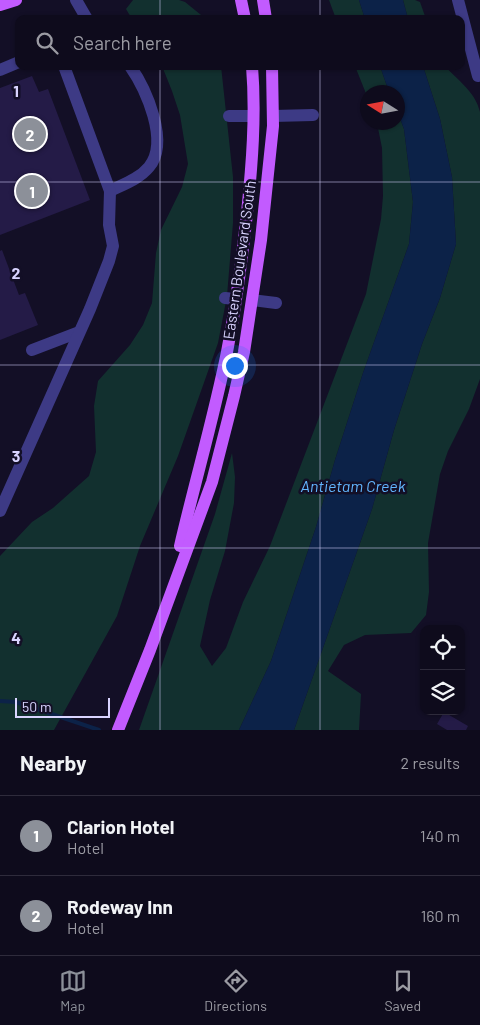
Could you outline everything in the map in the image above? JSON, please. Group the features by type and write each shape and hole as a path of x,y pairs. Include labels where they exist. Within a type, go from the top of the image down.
{"main road":[{"path":"0,5 16,0"},
{"path":"241,0 244,15"},
{"path":"263,0 265,15"},
{"name":"Eastern Boulevard South","path":"168,597 228,349 230,299 251,177 252,70"},
{"name":"Eastern Boulevard South","path":"118,730 212,482 244,352 262,231 273,116 272,70"},
{"path":"230,299 252,300"}],"lane":[{"path":"76,0 85,15"},
{"path":"458,0 462,15"},
{"path":"465,27 478,76 480,75"},
{"path":"0,70 15,64"},
{"path":"0,511 90,310 113,246 109,225 110,191 65,70"},
{"path":"110,191 139,177 150,166 157,152 157,136 149,102 142,84 133,70"},
{"path":"273,116 313,115"},
{"path":"229,116 253,116"},
{"path":"252,300 276,303"},
{"path":"32,350 79,332"}],"green space":[{"path":"133,0 179,0 185,2 201,15 130,15 126,9"},
{"path":"329,0 359,0 364,15 335,15"},
{"path":"403,0 420,2 425,15 407,15"},
{"path":"164,70 221,70 233,177 233,223 227,296 218,343 178,456 140,546 117,616 54,730 0,730 0,556 32,522 53,508 89,476 96,452 94,406 98,381 130,345 143,325 152,303 156,253 161,230 182,187 188,164 180,115"},
{"path":"357,70 381,70 387,85 363,85"},
{"path":"424,70 449,70 470,92 480,112 480,379 469,409 448,451 440,474 428,543 429,592 426,615 411,633 365,635 344,645 328,671 361,694 359,730 294,730 372,509 394,430 422,344 440,298 456,244 452,177 440,119"},
{"path":"378,130 404,130 413,202 409,244 363,373 316,527 271,661 239,730 139,730 215,514 232,453 235,477 234,503 225,551 210,600 200,646 212,666 226,648 243,602 270,546 366,294 381,219 383,196 382,148"}],"water":[{"path":"359,0 403,0 407,15 364,15"},
{"name":"Antietam Creek","path":"381,70 424,70 440,119 452,177 456,244 440,298 422,344 394,430 372,509 294,730 239,730 271,661 316,527 363,373 409,244 413,202 404,130 405,85 387,85"}],"building":[{"path":"32,76 39,92 48,89 90,200 0,235 0,88"},
{"path":"2,250 19,295 25,293 38,325 0,340 0,251"},
{"path":"442,715 449,715 468,726 466,730 447,730 437,724"}],"waterway":[{"path":"0,701 16,702 99,730"}],"place":[{"name":"Rodeway Inn","path":"30,134"},
{"name":"Clarion Hotel","path":"32,191"}]}
